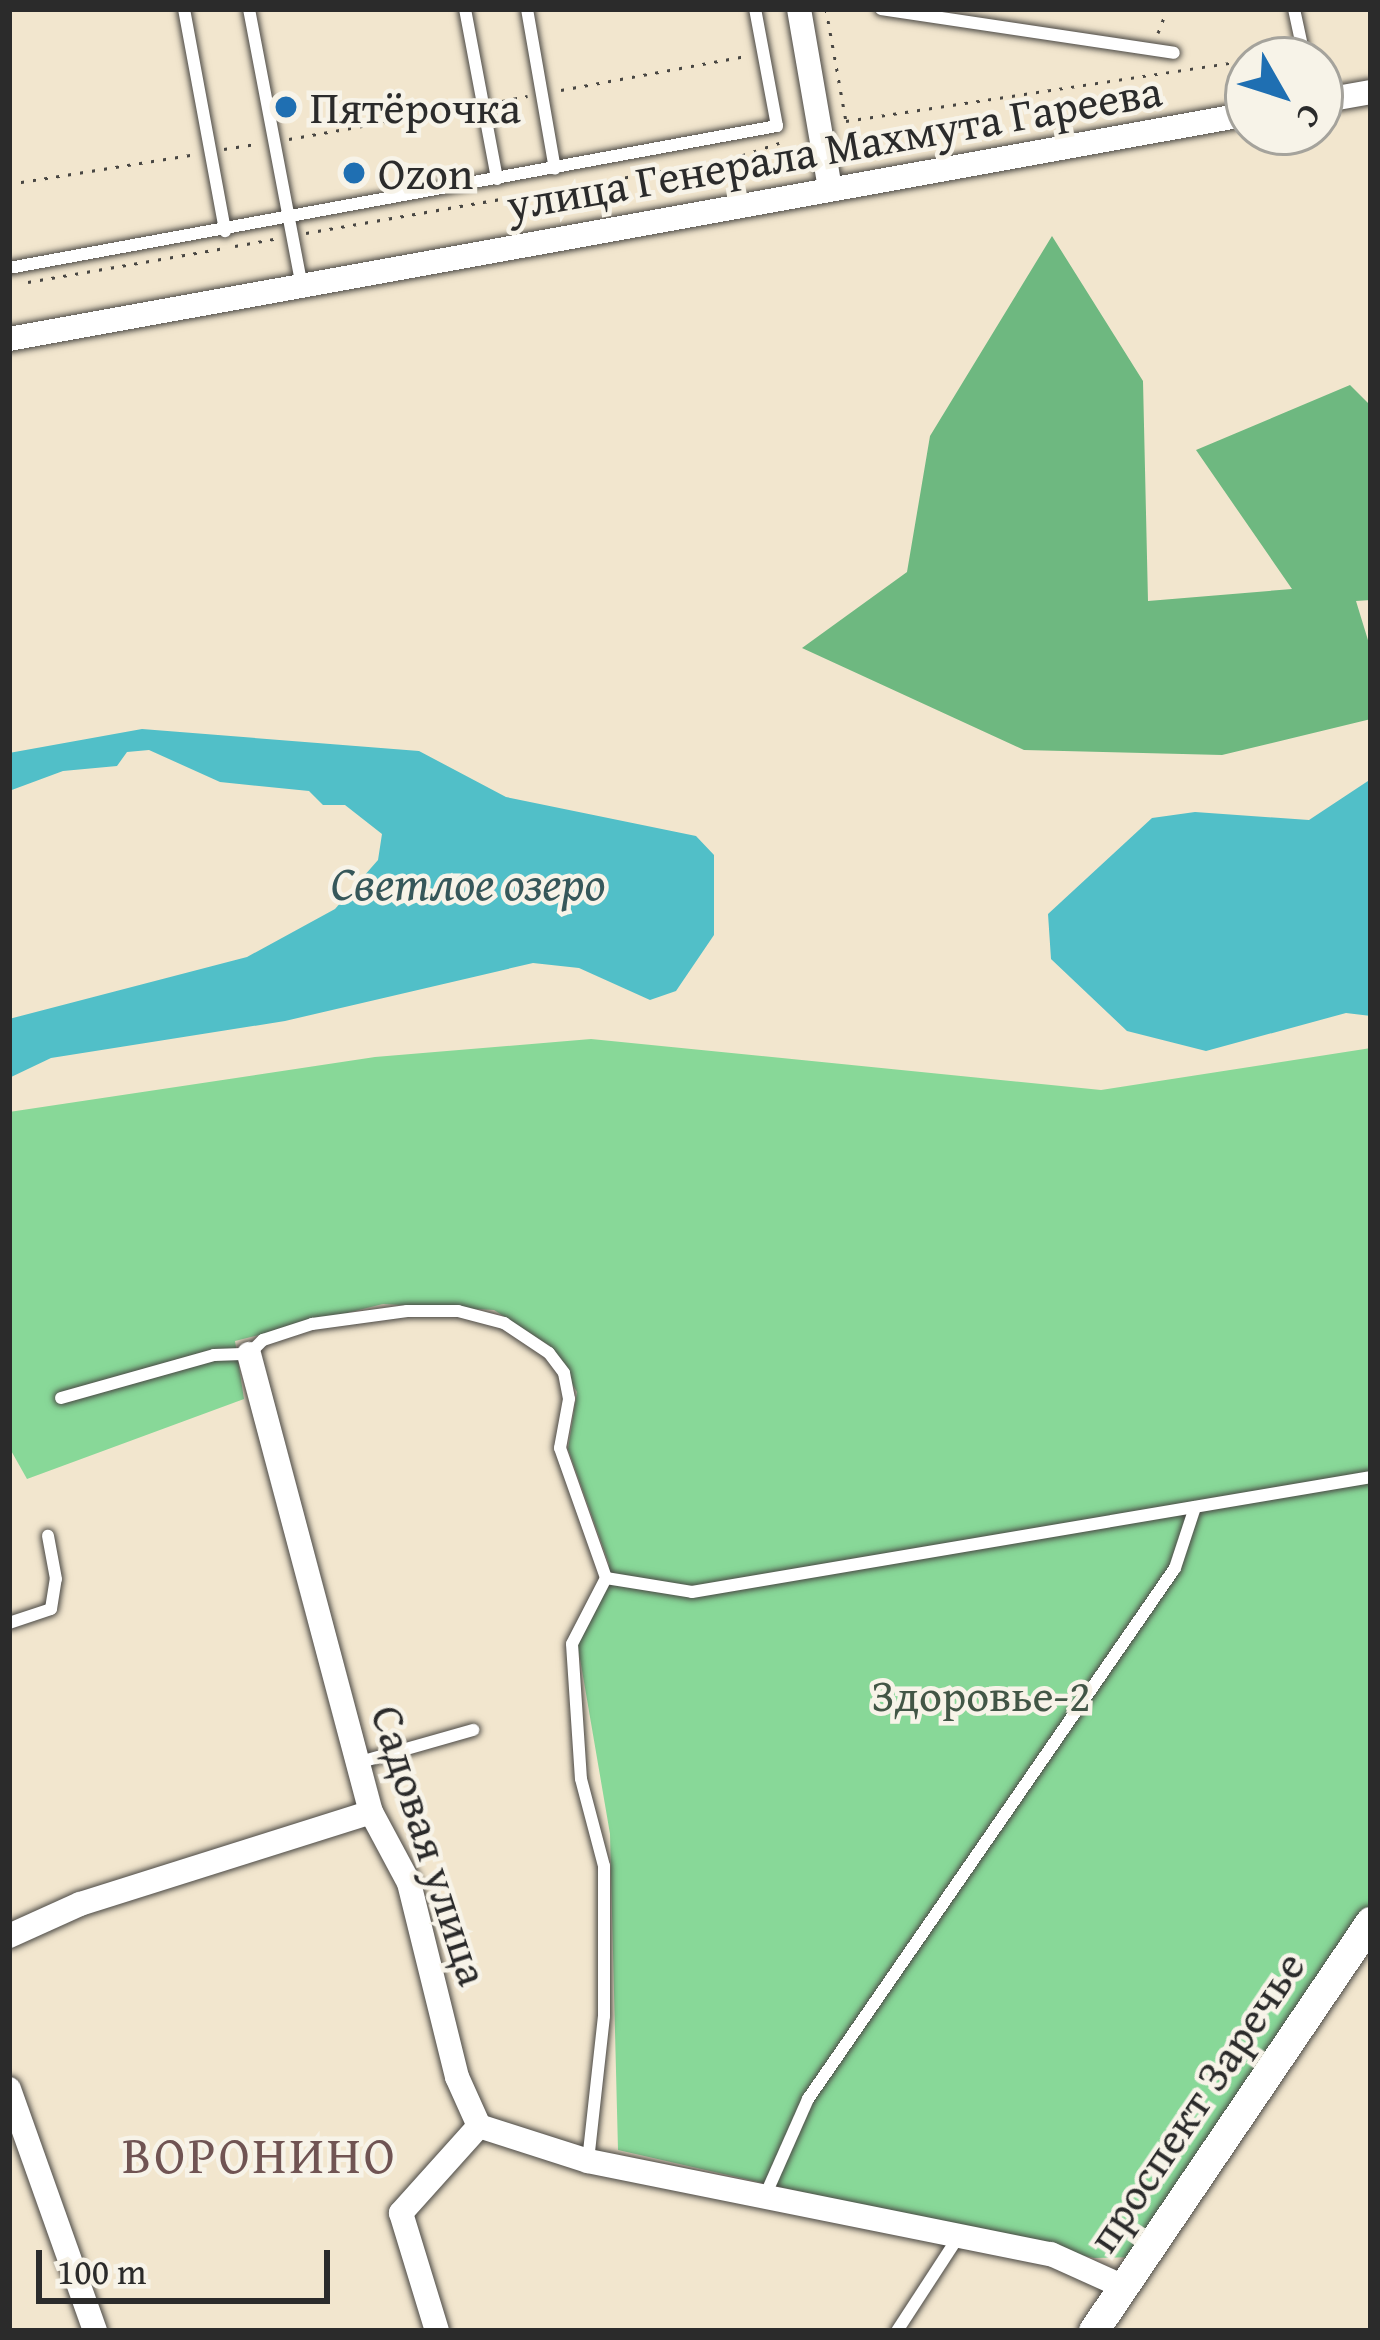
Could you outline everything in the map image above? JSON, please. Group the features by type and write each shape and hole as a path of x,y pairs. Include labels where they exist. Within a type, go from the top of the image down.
{"street":[{"path":"799,9 830,188"},
{"name":"улица Генерала Махмута Гареева","path":"9,339 1224,118"},
{"name":"Садовая улица","path":"249,1354 370,1812 409,1883 457,2077 479,2126"},
{"path":"9,1936 80,1904 370,1812"},
{"name":"проспект Заречье","path":"1094,2331 1371,1922"},
{"path":"9,2089 95,2331"},
{"path":"437,2331 401,2213 479,2126 588,2161 1051,2254 1124,2288"}],"lane":[{"path":"184,9 225,231"},
{"path":"249,9 302,287"},
{"path":"465,9 497,179"},
{"path":"527,9 555,169"},
{"path":"9,267 288,220 777,126 755,9"},
{"path":"880,9 1174,53"},
{"path":"61,1398 214,1354 249,1354 263,1340 312,1324 407,1311 458,1311 504,1324 549,1353 564,1373 569,1399 560,1448 606,1578 572,1644 581,1779 604,1866 604,2016 588,2161"},
{"path":"606,1578 692,1592 1371,1477"},
{"path":"765,2196 808,2099 1175,1568 1195,1507"},
{"path":"9,1623 51,1609 56,1579 48,1536"},
{"path":"357,1763 473,1730"},
{"path":"897,2331 960,2235"}],"path":[{"path":"826,9 846,121 1224,64"},
{"path":"9,184 763,53"},
{"path":"9,286 744,156 794,136"}],"green space":[{"path":"1052,236 1143,381 1148,601 1292,589 1196,450 1350,385 1371,406 1371,600 1356,601 1371,650 1371,719 1222,755 1024,750 802,648 907,572 930,436"},
{"name":"Здоровье-2","path":"591,1039 1101,1090 1371,1048 1371,1902 1140,2257 1094,2258 618,2150 610,1834 577,1641 606,1589 609,1564 568,1449 577,1392 550,1346 494,1310 383,1304 235,1341 244,1399 27,1479 9,1447 9,1112 375,1057"}],"water":[{"name":"Светлое озеро","path":"142,729 419,751 506,797 696,836 714,855 714,935 676,991 650,1000 579,968 533,963 285,1021 51,1058 9,1078 9,1019 247,957 335,909 378,860 382,834 345,805 323,805 309,791 220,782 149,750 127,752 117,766 63,771 9,791 9,753"},
{"path":"1371,779 1371,1016 1346,1013 1206,1051 1127,1031 1051,959 1048,914 1152,818 1195,812 1309,820"}],"place":[{"name":"Пятёрочка","path":"286,107"},
{"name":"Ozon","path":"354,173"}],"district":[{"name":"ВОРОНИНО","path":"260,2155"}]}
